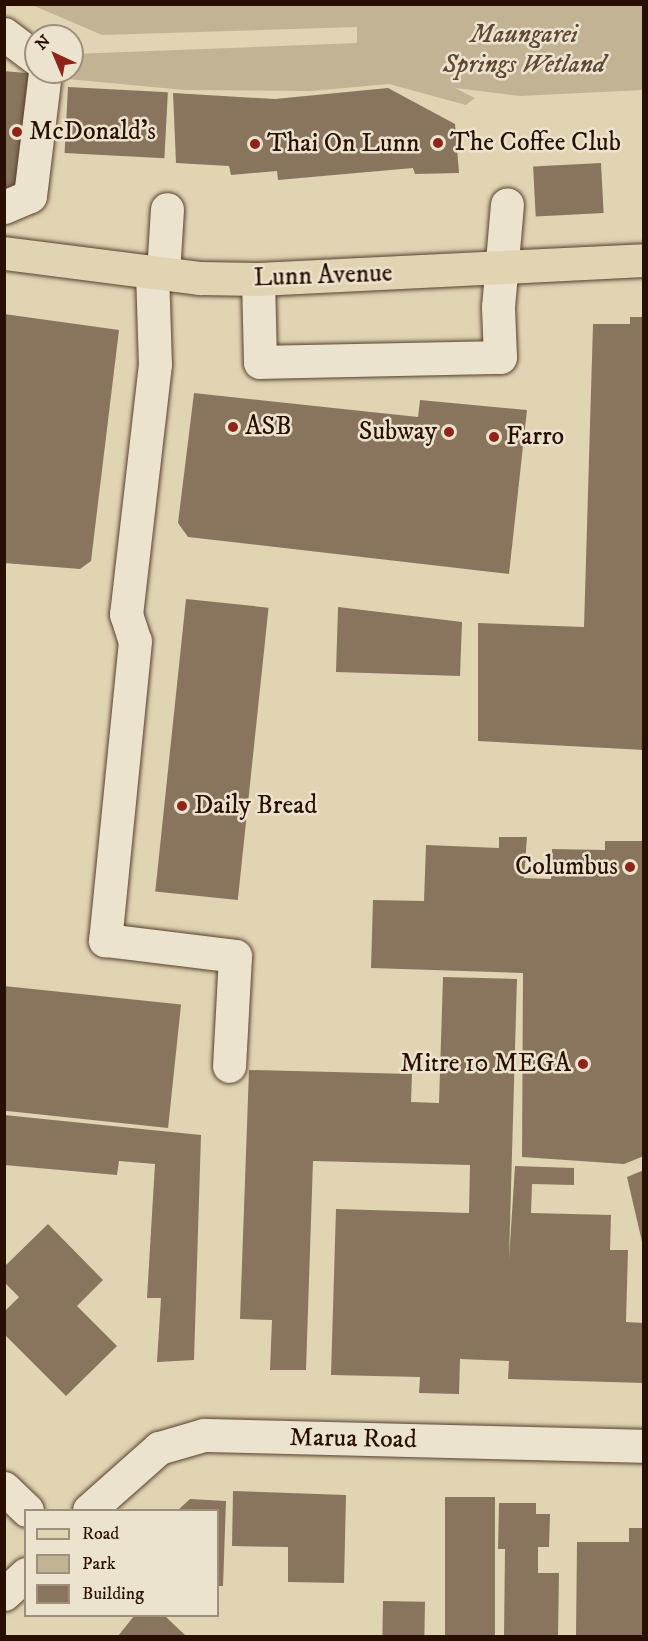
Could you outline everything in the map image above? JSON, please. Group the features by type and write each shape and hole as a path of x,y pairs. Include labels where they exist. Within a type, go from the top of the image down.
{"main road":[{"name":"Lunn Avenue","path":"4,253 157,272 258,279 644,260"}],"street":[{"path":"4,207 30,196 25,84"},
{"path":"258,279 260,362 500,357 502,268 507,204"},
{"path":"167,209 157,272 155,364 126,614 135,641 105,940 234,956 229,1066"},
{"name":"Marua Road","path":"90,1509 159,1448 204,1435 644,1446"},
{"path":"4,1488 26,1509"},
{"path":"4,1594 24,1576"}],"green space":[{"name":"Maungarei Springs Wetland","path":"32,5 643,5 643,90 520,96 455,88 475,98 466,105 389,84 311,91 185,90 84,81 84,54 357,43 357,27 102,35 84,27 84,24 76,24"}],"building":[{"name":"McDonald's","path":"4,71 24,73 24,84 35,84 23,192 4,190"},
{"path":"68,87 168,92 164,158 65,153"},
{"path":"388,88 455,124 459,173 415,174 413,168 278,180 277,171 231,175 229,166 176,163 173,93 275,99"},
{"path":"601,163 604,213 536,216 533,167"},
{"path":"4,314 119,330 91,561 80,569 4,563"},
{"path":"630,317 644,317 644,750 478,741 478,623 584,627 593,324 630,324"},
{"path":"194,393 418,417 420,400 527,410 509,574 188,537 178,523"},
{"path":"186,599 269,608 238,900 155,891"},
{"path":"338,607 462,622 460,676 336,672"},
{"name":"Mitre 10 MEGA","path":"499,837 527,837 524,878 551,879 552,849 605,850 605,841 644,841 644,1156 624,1164 522,1157 523,973 371,968 373,900 424,901 426,845 499,848"},
{"path":"443,977 517,979 509,1259 515,1166 574,1168 574,1185 532,1184 531,1213 611,1215 610,1250 628,1250 626,1322 644,1323 644,1383 508,1379 509,1361 460,1359 459,1394 419,1393 420,1377 331,1375 336,1209 469,1213 470,1165 313,1161 306,1370 270,1370 272,1320 240,1319 249,1070 412,1074 411,1102 439,1103"},
{"path":"4,986 181,1005 168,1128 4,1111"},
{"path":"4,1115 201,1135 194,1360 157,1362 161,1298 147,1298 155,1164 119,1161 117,1175 4,1165"},
{"path":"644,1170 644,1246 643,1246 627,1177"},
{"path":"48,1224 103,1280 77,1306 117,1346 66,1396 4,1334 4,1312 19,1297 4,1282 4,1267"},
{"path":"233,1491 346,1495 344,1583 288,1582 288,1547 232,1546"},
{"path":"445,1497 495,1497 495,1635 445,1635"},
{"path":"190,1499 226,1501 223,1586 219,1586 219,1509 179,1509"},
{"path":"499,1503 536,1503 536,1514 550,1514 549,1547 538,1547 538,1573 559,1573 558,1636 504,1636 505,1549 498,1549"},
{"path":"629,1528 644,1528 644,1636 576,1636 577,1542 629,1542"},
{"path":"383,1601 425,1602 424,1636 382,1636"},
{"path":"133,1617 166,1617 186,1636 118,1636"}],"place":[{"name":"McDonald's","path":"17,132"},
{"name":"The Coffee Club","path":"438,143"},
{"name":"Thai On Lunn","path":"255,144"},
{"name":"ASB","path":"233,427"},
{"name":"Subway","path":"449,432"},
{"name":"Farro","path":"494,437"},
{"name":"Daily Bread","path":"182,806"},
{"name":"Columbus","path":"630,867"},
{"name":"Mitre 10 MEGA","path":"583,1064"}]}
